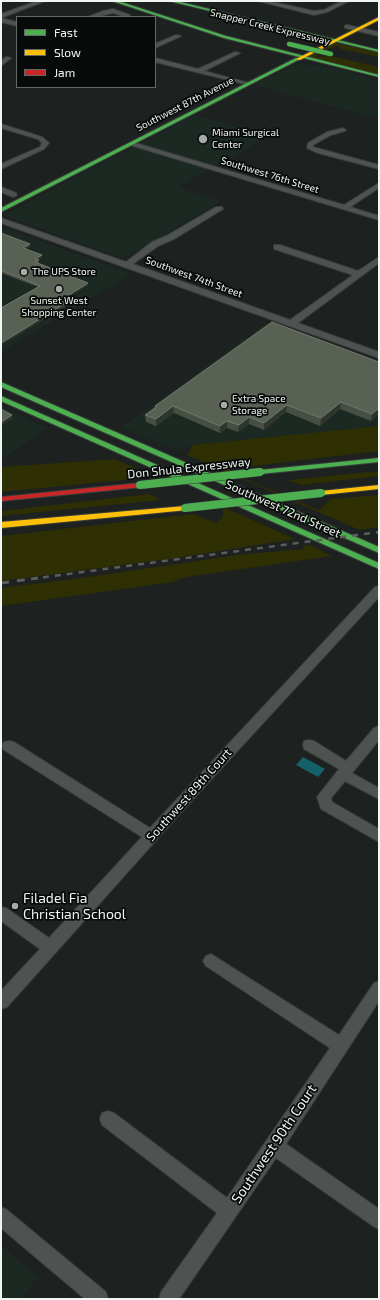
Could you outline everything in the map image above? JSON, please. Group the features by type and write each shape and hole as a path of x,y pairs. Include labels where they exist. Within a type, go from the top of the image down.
{"main road":[{"path":"114,1 189,27 272,50 379,76"},
{"name":"Snapper Creek Expressway","path":"132,1 296,39"},
{"name":"Snapper Creek Expressway","path":"167,3 296,39 336,53 379,60"},
{"name":"Southwest 87th Avenue","path":"1,201 132,144 247,84 282,63 292,54 379,11"},
{"name":"Southwest 87th Avenue","path":"1,210 27,197 122,141 181,110 238,82 282,63 301,57 379,18"},
{"path":"296,39 337,32"},
{"path":"296,39 323,38 379,51"},
{"path":"272,50 280,55 282,63 326,63"},
{"path":"181,110 190,113"},
{"path":"122,141 132,144"},
{"path":"13,195 27,197"},
{"name":"Southwest 72nd Street","path":"1,384 379,550"},
{"name":"Southwest 72nd Street","path":"1,398 379,566"},
{"path":"95,439 108,430"},
{"name":"Don Shula Expressway","path":"1,499 379,460"},
{"path":"1,526 379,487"}],"street":[{"path":"1,16 42,1"},
{"path":"261,1 312,15 325,11 346,1"},
{"path":"93,16 100,13 115,11 128,15 126,16"},
{"path":"100,13 110,16"},
{"path":"1,20 16,24"},
{"path":"2,28 16,24"},
{"path":"347,27 379,34"},
{"path":"156,46 178,36"},
{"path":"199,71 237,53"},
{"path":"1,64 8,58"},
{"path":"156,60 247,84"},
{"path":"1,126 45,141 45,146 42,148 1,167"},
{"path":"343,130 329,133 316,140 309,145 310,149 379,167"},
{"name":"Southwest 76th Street","path":"132,144 379,218"},
{"path":"344,208 379,185"},
{"path":"1,189 13,195"},
{"path":"127,265 156,244 219,209"},
{"name":"Southwest 74th Street","path":"1,220 379,355"},
{"path":"276,247 359,274"},
{"path":"291,324 379,259"},
{"name":"Southwest 89th Court","path":"1,1002 152,836 377,595"},
{"path":"379,731 324,797 326,805 379,836"},
{"path":"309,745 379,794"},
{"path":"9,746 152,836"},
{"path":"1,913 50,948"},
{"path":"212,961 340,1045"},
{"name":"Southwest 90th Court","path":"168,1299 274,1146 379,988"},
{"path":"108,1119 229,1211"},
{"path":"274,1146 379,1220"},
{"path":"1,1216 99,1299"}],"shaded area":[{"path":"336,43 379,53 379,57 341,49 338,46 319,53 317,57 330,56 379,67 379,75 308,57"},
{"path":"302,64 326,67 379,80 379,119 253,85"},
{"path":"195,115 269,136 178,187 221,201 124,259 3,215"},
{"path":"1,227 132,274 1,352"},
{"path":"266,323 379,364 379,426 186,446 179,451 122,427"},
{"path":"1,407 47,428 1,460"},
{"path":"379,426 379,451 253,466 234,458 229,462 228,468 233,474 319,510 331,499 379,495 379,527 360,530 187,455 193,445"},
{"path":"115,459 136,468 124,480 1,492 1,467"},
{"path":"379,471 379,476 301,485 288,480"},
{"path":"149,494 161,500 1,516 1,511"},
{"path":"223,507 295,539 175,558 1,581 1,536 193,514 216,523 223,517"},
{"path":"309,545 332,556 186,577 173,582 1,606 1,588 237,555 304,549 303,546"},
{"path":"1,1245 38,1277 21,1299 1,1299"}],"water":[{"path":"303,757 325,769 318,777 296,765"}],"building":[{"name":"Sunset West Shopping Center","path":"1,233 30,244 23,248 42,255 35,259 39,260 35,262 88,283 64,298 71,300 1,343 1,308 40,286 1,270"},
{"path":"272,322 379,362 379,408 372,414 341,402 321,418 287,405 264,423 249,417 239,425 227,421 220,426 173,406 156,419 145,415 156,407 155,406"},
{"path":"1,409 12,415 1,422"}],"railway":[{"path":"31,579 379,532"},
{"path":"1,583 38,578"}],"traffic: fast":[{"path":"114,1 225,37 379,76"},
{"path":"171,1 379,51"},
{"path":"289,44 331,54"},
{"path":"1,210 298,59"},
{"path":"1,384 379,550"},
{"path":"1,398 379,566"},
{"path":"260,472 379,460"},
{"path":"140,485 260,472"},
{"path":"185,508 321,493"}],"traffic: slow":[{"path":"298,59 379,18"},
{"path":"321,493 379,487"},
{"path":"1,525 185,508"}],"traffic: jam":[{"path":"1,499 140,485"}],"place":[{"name":"Miami Surgical Center","path":"203,139"},
{"name":"The UPS Store","path":"24,272"},
{"name":"Sunset West Shopping Center","path":"59,289"},
{"name":"Extra Space Storage","path":"224,405"},
{"name":"Filadel Fia Christian School","path":"15,906"}]}
